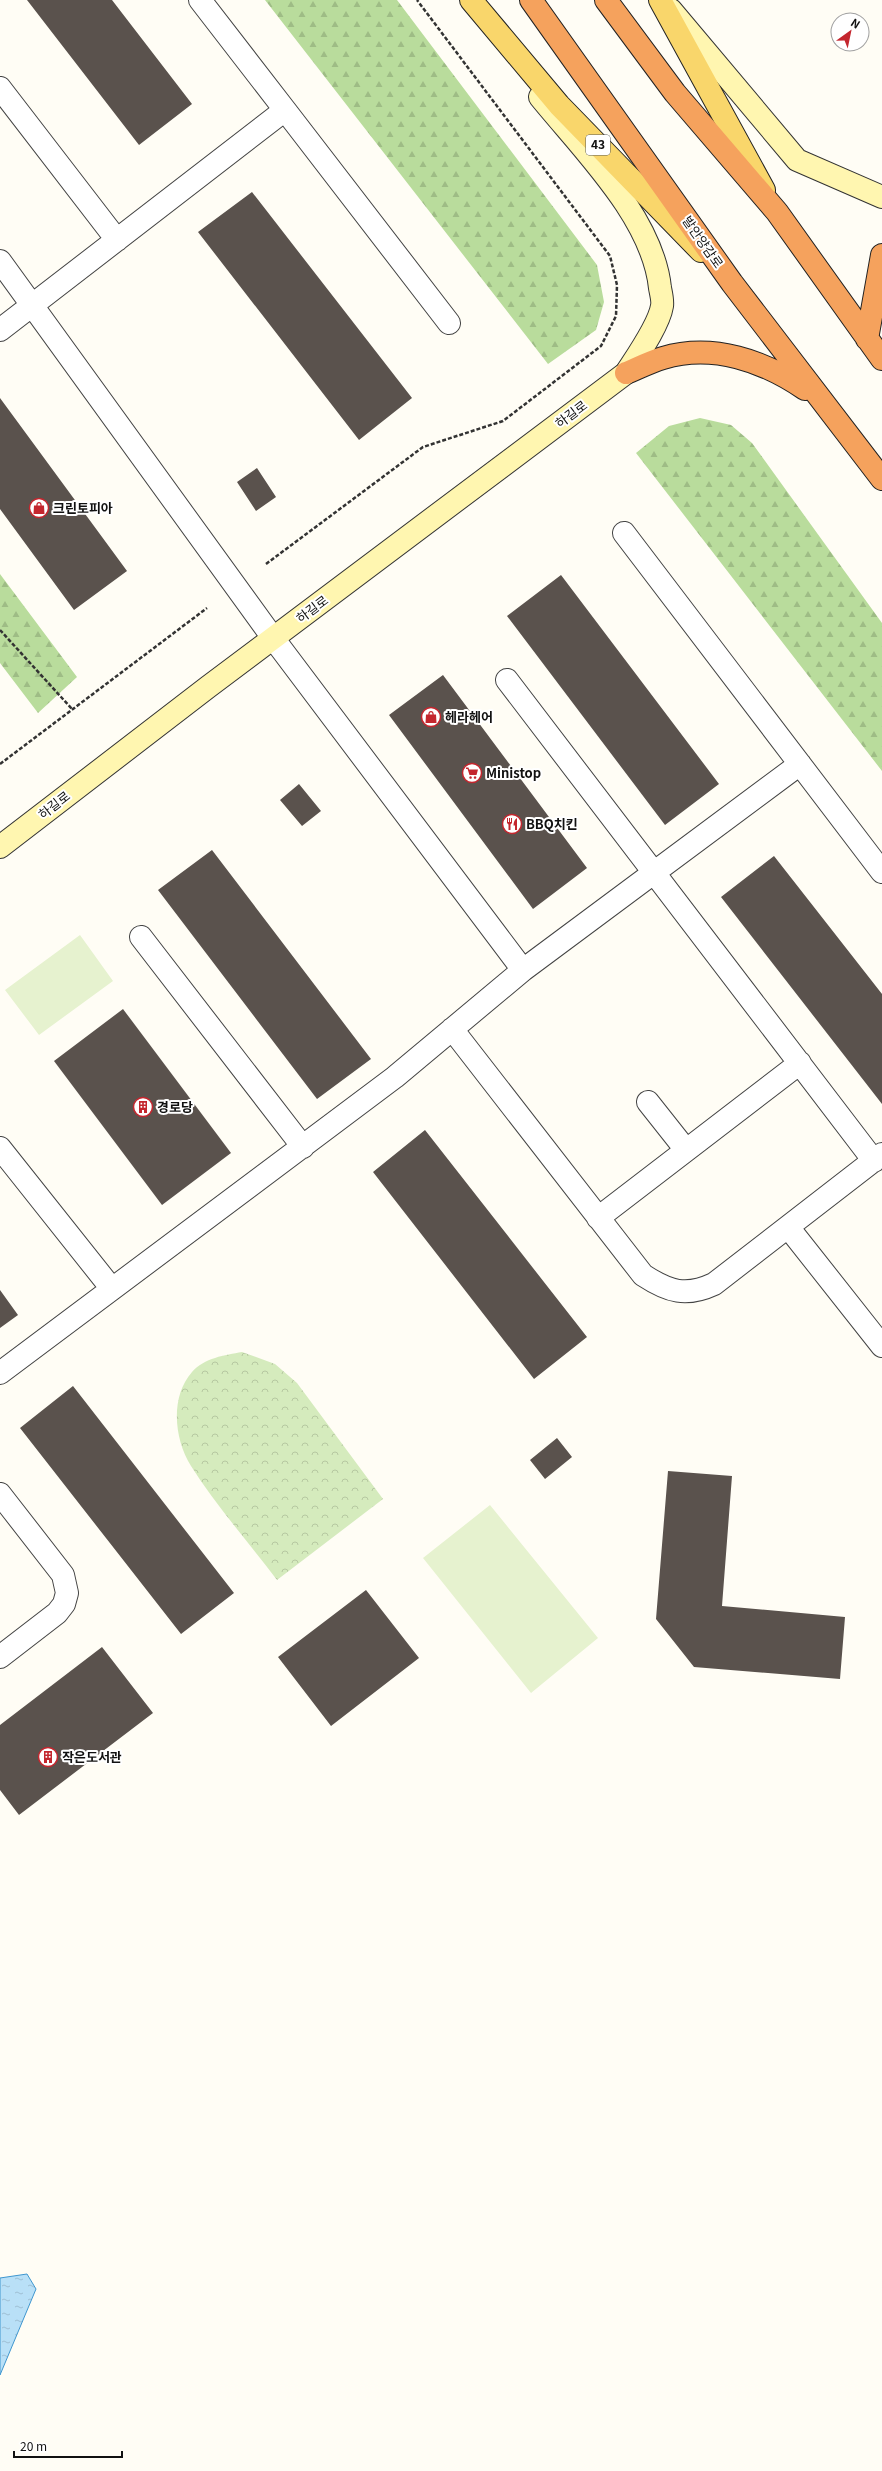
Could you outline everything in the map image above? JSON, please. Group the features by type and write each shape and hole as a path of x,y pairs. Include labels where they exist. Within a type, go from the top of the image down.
{"highway":[{"name":"발안양감로","path":"531,0 732,283 819,399 882,479"},
{"path":"606,0 676,93 776,212 882,359"},
{"path":"867,339 882,254"},
{"path":"626,373 664,358 705,352 745,359 782,373 819,399"}],"main road":[{"name":"43","path":"471,0 559,105 732,283"},
{"path":"660,0 776,212"}],"street":[{"path":"200,0 449,323"},
{"name":"하길로","path":"0,847 273,638 626,373 648,340 662,306 658,271 644,234 621,198 462,0"},
{"path":"663,0 797,160 882,197"},
{"path":"0,88 117,240"},
{"path":"0,330 286,110"},
{"path":"0,261 34,305 273,638 523,970"},
{"path":"624,533 882,872"},
{"path":"452,1030 643,1275 656,1284 685,1292 700,1291 714,1284 878,1158 800,1063 508,680"},
{"path":"0,1373 396,1077 523,970 800,764"},
{"path":"141,937 303,1147"},
{"path":"598,1218 800,1063"},
{"path":"648,1102 686,1150"},
{"path":"0,1148 112,1289"},
{"path":"788,1227 882,1346"},
{"path":"0,1494 63,1576 67,1593 64,1604 57,1613 0,1657"}],"path":[{"path":"266,564 423,447 503,421 600,346 616,316 618,285 610,256 417,0"},
{"path":"0,764 207,608"},
{"path":"0,630 72,709"}],"green space":[{"path":"265,0 397,0 597,265 604,302 596,330 548,364"},
{"path":"700,418 731,425 752,443 882,623 882,771 636,453 669,426"},
{"path":"0,574 77,677 38,713 0,663"},
{"path":"80,935 113,981 39,1035 5,990"},
{"path":"242,1352 275,1364 297,1383 383,1499 277,1580 200,1480 185,1455 178,1431 177,1418 180,1393 192,1372 202,1363 209,1360"},
{"path":"490,1505 598,1638 531,1693 423,1558"}],"water":[{"path":"27,2274 36,2289 0,2375 0,2278"}],"building":[{"path":"27,0 112,0 192,104 139,145"},
{"path":"252,192 412,398 359,440 198,232"},
{"path":"0,398 127,571 74,610 0,509"},
{"path":"257,468 276,497 256,511 237,482"},
{"path":"561,575 719,784 665,825 507,616"},
{"path":"443,675 587,868 533,909 389,715"},
{"path":"299,784 321,811 302,826 280,800"},
{"path":"212,850 371,1059 317,1099 158,890"},
{"path":"774,856 882,994 882,1104 721,897"},
{"name":"경로당","path":"123,1009 231,1153 162,1205 54,1061"},
{"path":"425,1130 587,1337 534,1379 373,1172"},
{"path":"0,1290 18,1315 0,1328"},
{"path":"73,1386 234,1593 181,1634 20,1428"},
{"path":"557,1438 572,1457 545,1479 530,1460"},
{"path":"668,1471 732,1476 722,1606 845,1617 840,1679 694,1667 656,1619"},
{"path":"366,1590 419,1658 331,1726 278,1657"},
{"name":"작은도서관","path":"102,1647 153,1713 19,1815 0,1790 0,1725"}],"place":[{"name":"크린토피아","path":"39,508"},
{"name":"헤라헤어","path":"431,717"},
{"name":"Ministop","path":"472,773"},
{"name":"BBQ치킨","path":"512,824"},
{"name":"경로당","path":"143,1107"},
{"name":"작은도서관","path":"48,1757"}]}
